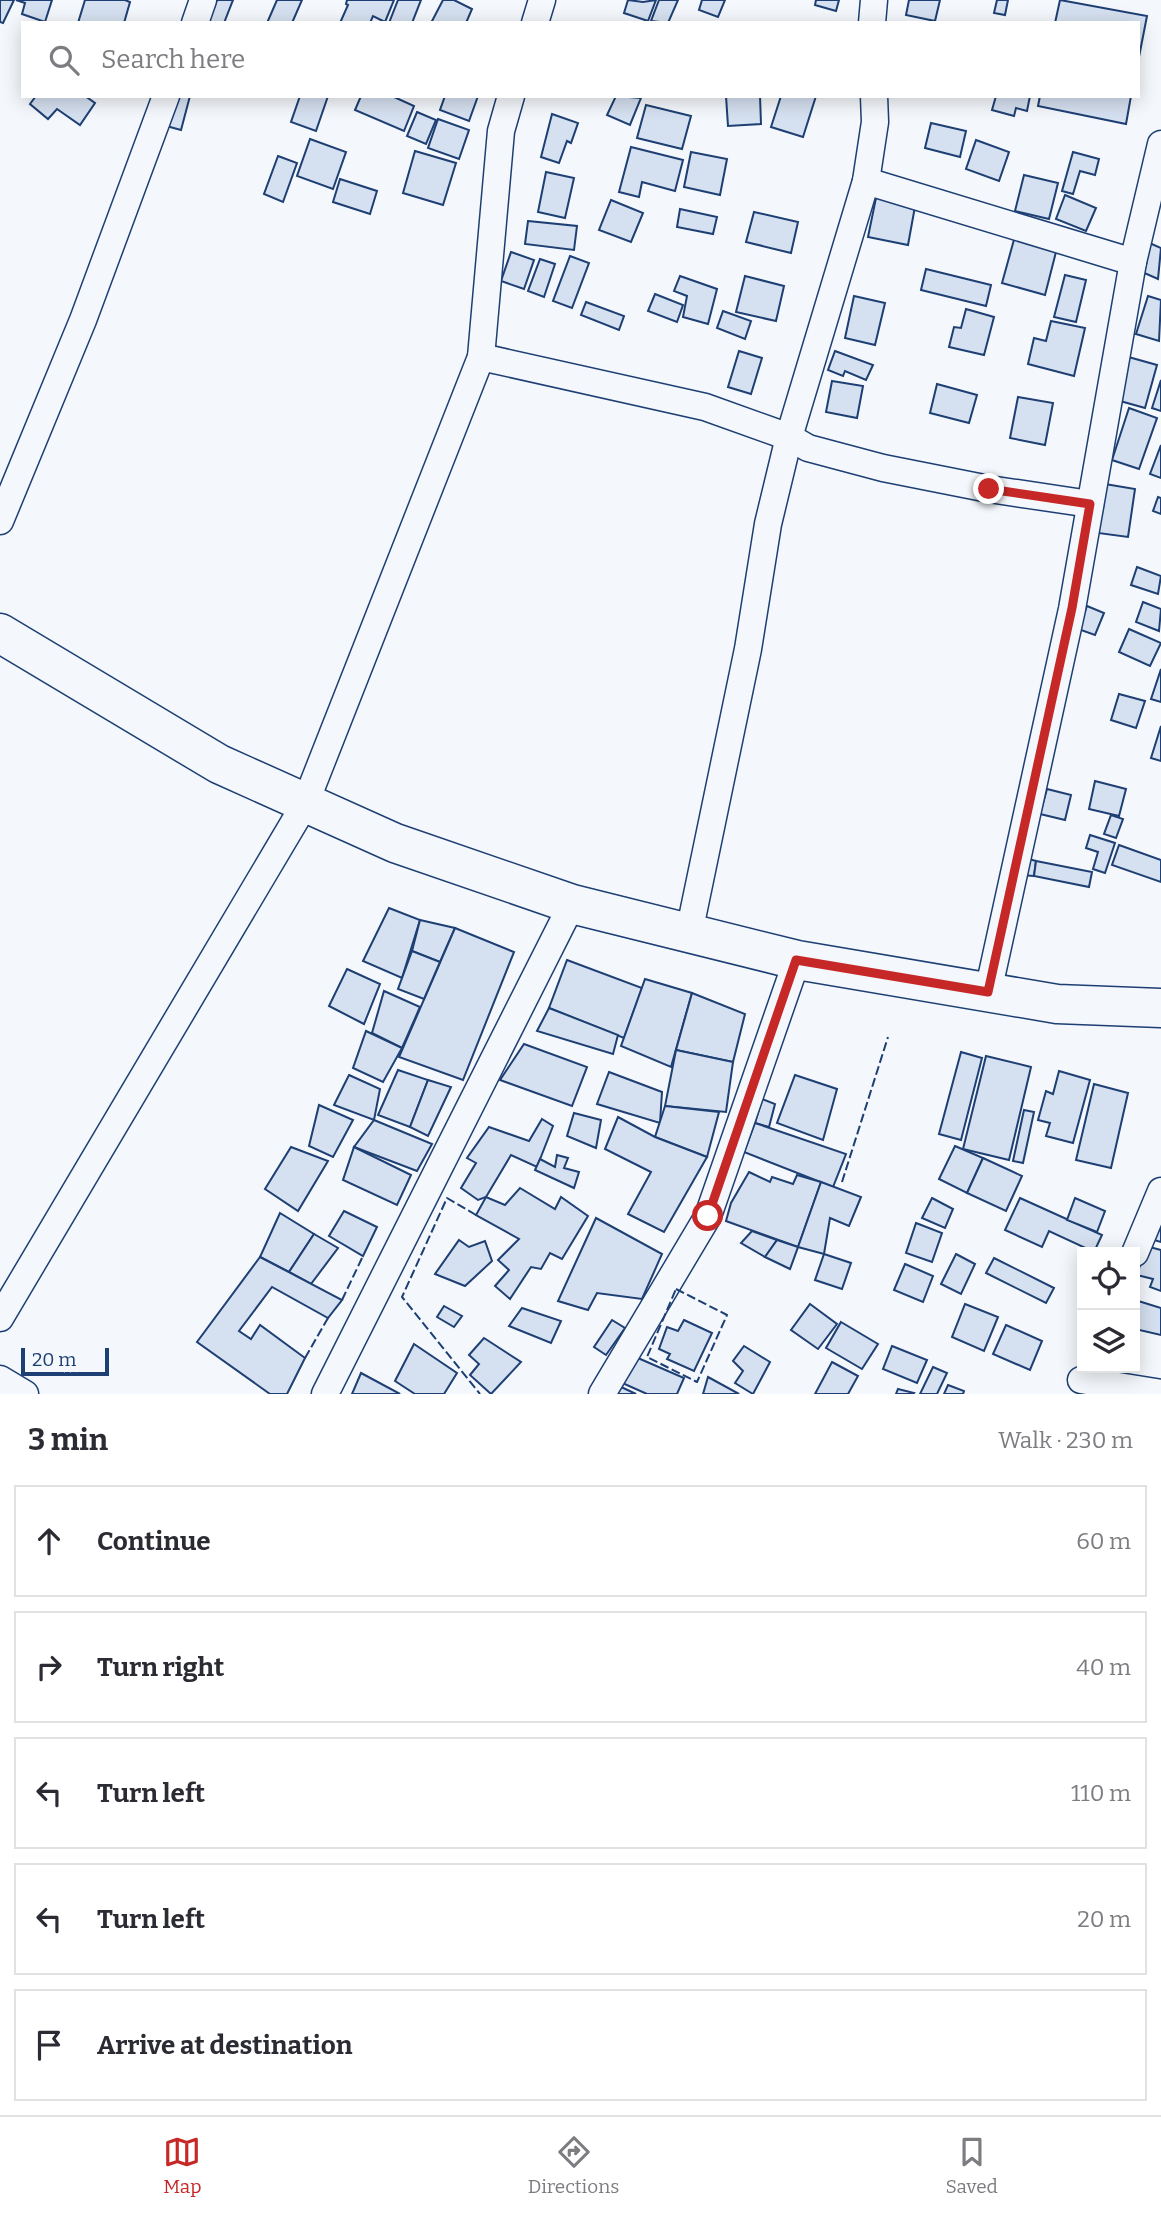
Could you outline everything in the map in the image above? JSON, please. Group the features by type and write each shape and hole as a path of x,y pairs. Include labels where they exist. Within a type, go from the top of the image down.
{"main road":[{"path":"0,633 219,764 395,843 572,904 796,960 1058,1004 1161,1008"}],"street":[{"path":"196,21 203,0"},
{"path":"536,21 542,0"},
{"path":"872,21 874,0"},
{"path":"0,521 83,320 165,98"},
{"path":"0,1318 305,804 481,357 501,131 510,98"},
{"path":"689,933 748,649 768,524 789,437 866,181 875,122 874,98"},
{"path":"988,992 1072,608 1133,262 1161,145"},
{"path":"866,181 1133,262"},
{"path":"481,357 705,407 789,437 808,448 883,468 989,489 1090,504"},
{"path":"325,1394 572,904"},
{"path":"602,1394 708,1216 796,960"},
{"path":"1138,1247 1161,1191"},
{"path":"0,1379 25,1394"},
{"path":"1080,1381 1161,1393"}],"building":[{"path":"0,0 14,0 3,23 0,22"},
{"path":"16,0 52,0 45,21 22,14 25,3"},
{"path":"85,0 130,2 125,21 79,21"},
{"path":"217,0 233,0 225,21 208,21"},
{"path":"277,0 302,0 293,21 268,21"},
{"path":"347,0 394,0 385,21 373,16 371,21 341,21 348,5"},
{"path":"398,0 421,0 413,21 390,21"},
{"path":"443,0 454,0 472,9 467,21 432,21"},
{"path":"628,0 656,0 648,21 624,13"},
{"path":"659,0 678,0 669,21 651,21"},
{"path":"702,0 725,0 718,17 699,10"},
{"path":"816,0 839,0 836,11 815,5"},
{"path":"909,0 940,0 935,21 906,15"},
{"path":"997,0 1008,0 1005,15 994,13"},
{"path":"1060,0 1147,16 1140,52 1140,21 1055,21"},
{"path":"34,98 88,98 95,103 80,125 57,109 48,119 30,104"},
{"path":"166,98 189,98 181,130 159,124"},
{"path":"299,98 327,98 316,131 291,122"},
{"path":"360,98 396,98 414,106 404,131 355,110"},
{"path":"444,98 477,98 469,121 440,110"},
{"path":"615,98 641,98 630,125 607,115"},
{"path":"726,98 760,98 761,124 728,126"},
{"path":"780,98 815,98 803,137 771,127"},
{"path":"995,98 1030,98 1027,111 1016,108 1014,116 992,110"},
{"path":"1040,98 1131,98 1126,124 1038,106"},
{"path":"646,105 691,116 682,149 637,138"},
{"path":"417,112 436,120 426,144 407,136"},
{"path":"552,114 578,123 571,143 567,141 559,163 541,157"},
{"path":"438,119 469,130 459,159 428,148"},
{"path":"931,123 966,131 960,157 925,148"},
{"path":"310,139 346,152 333,189 297,176"},
{"path":"976,140 1009,152 999,181 966,169"},
{"path":"631,147 683,160 675,191 642,182 639,197 619,192"},
{"path":"415,151 456,163 443,205 403,193"},
{"path":"691,152 727,159 720,195 684,187"},
{"path":"1073,152 1099,159 1095,175 1080,171 1073,194 1062,191"},
{"path":"278,156 297,163 283,202 264,194"},
{"path":"546,172 574,178 565,218 538,212"},
{"path":"1024,175 1058,183 1049,219 1015,211"},
{"path":"340,179 377,191 370,214 333,202"},
{"path":"877,193 916,201 908,245 868,237"},
{"path":"1065,195 1096,208 1086,231 1056,219"},
{"path":"611,200 643,213 631,242 599,230"},
{"path":"680,209 717,217 713,234 677,227"},
{"path":"754,212 798,222 791,253 746,242"},
{"path":"528,221 577,226 574,250 525,244"},
{"path":"1015,236 1057,248 1045,295 1002,283"},
{"path":"1145,241 1161,248 1158,279 1133,268"},
{"path":"511,252 534,260 524,289 501,281"},
{"path":"570,256 589,263 572,308 553,301"},
{"path":"540,259 555,264 544,297 528,291"},
{"path":"926,269 991,285 986,306 921,290"},
{"path":"1065,275 1086,280 1076,322 1054,317"},
{"path":"680,276 717,289 708,324 683,317 687,296 674,291"},
{"path":"745,276 784,286 776,321 736,312"},
{"path":"655,294 683,305 677,322 648,311"},
{"path":"854,296 885,303 875,345 845,338"},
{"path":"1148,296 1161,300 1159,341 1136,334"},
{"path":"586,302 624,316 619,330 581,315"},
{"path":"966,309 994,317 984,355 949,347 954,327 961,328"},
{"path":"723,311 751,321 745,339 717,328"},
{"path":"1051,321 1085,328 1074,376 1028,364 1034,338 1046,341"},
{"path":"739,351 762,358 751,394 728,387"},
{"path":"835,351 873,365 866,380 845,371 843,376 828,370"},
{"path":"1125,356 1157,365 1145,408 1113,399"},
{"path":"1161,380 1161,411 1152,408"},
{"path":"832,381 863,386 857,418 826,412"},
{"path":"937,384 977,395 969,423 930,413"},
{"path":"1018,397 1053,403 1045,445 1010,438"},
{"path":"1129,408 1157,418 1139,469 1112,460"},
{"path":"1161,445 1161,478 1150,474"},
{"path":"1105,484 1135,489 1128,537 1098,533"},
{"path":"1158,497 1161,498 1161,514 1153,511"},
{"path":"1137,567 1161,576 1158,594 1131,585"},
{"path":"1143,602 1161,609 1159,631 1136,622"},
{"path":"1087,606 1104,613 1095,635 1078,629"},
{"path":"1129,629 1161,643 1150,666 1119,652"},
{"path":"1161,669 1161,702 1151,699"},
{"path":"1119,694 1145,701 1136,728 1111,720"},
{"path":"1161,726 1161,761 1151,758"},
{"path":"1095,781 1126,789 1119,816 1089,809"},
{"path":"1047,789 1071,795 1065,820 1040,814"},
{"path":"1111,815 1123,819 1116,838 1104,834"},
{"path":"1090,835 1115,843 1105,873 1093,869 1098,852 1086,848"},
{"path":"1119,845 1161,860 1161,882 1112,865"},
{"path":"1022,857 1036,861 1034,876 1019,875"},
{"path":"1036,861 1092,872 1089,887 1034,876"},
{"path":"389,908 420,920 402,978 363,961"},
{"path":"420,920 455,928 440,962 412,951"},
{"path":"455,928 514,952 463,1080 399,1057"},
{"path":"412,951 440,962 424,999 398,989"},
{"path":"567,960 642,988 624,1038 549,1008"},
{"path":"347,969 380,984 364,1024 329,1006"},
{"path":"645,979 692,993 671,1067 621,1046"},
{"path":"384,991 420,1007 402,1048 372,1033"},
{"path":"692,993 745,1014 733,1062 676,1050"},
{"path":"549,1008 618,1035 613,1054 537,1031"},
{"path":"366,1031 402,1048 383,1082 353,1068"},
{"path":"524,1044 587,1067 572,1106 500,1080"},
{"path":"676,1050 733,1062 726,1112 665,1106"},
{"path":"961,1052 982,1058 961,1140 939,1134"},
{"path":"986,1056 1031,1067 1009,1160 963,1149"},
{"path":"398,1070 428,1080 410,1127 378,1115"},
{"path":"1059,1071 1090,1080 1073,1143 1046,1136 1050,1123 1038,1120 1046,1091 1053,1094"},
{"path":"609,1072 662,1092 660,1123 597,1104"},
{"path":"349,1075 380,1089 374,1120 334,1105"},
{"path":"795,1075 837,1089 823,1140 777,1123"},
{"path":"428,1080 451,1087 428,1136 410,1127"},
{"path":"1094,1084 1128,1093 1111,1168 1076,1160"},
{"path":"762,1099 775,1104 769,1127 755,1123"},
{"path":"319,1105 353,1120 333,1157 309,1146"},
{"path":"665,1106 719,1112 707,1157 655,1137"},
{"path":"1024,1110 1034,1112 1023,1163 1013,1161"},
{"path":"574,1113 601,1120 596,1148 567,1136"},
{"path":"618,1117 655,1137 707,1157 664,1232 628,1214 651,1172 605,1149"},
{"path":"542,1119 553,1126 537,1167 511,1155 486,1197 478,1200 461,1188 476,1163 467,1158 489,1127 529,1141"},
{"path":"374,1120 432,1144 417,1171 354,1147"},
{"path":"755,1123 846,1154 833,1187 744,1152"},
{"path":"955,1146 983,1158 967,1193 939,1179"},
{"path":"291,1147 328,1161 298,1211 265,1189"},
{"path":"354,1147 411,1175 397,1205 343,1180"},
{"path":"557,1155 568,1158 564,1168 579,1172 574,1188 535,1170 540,1159 555,1167"},
{"path":"983,1158 1022,1176 1006,1211 967,1193"},
{"path":"749,1172 770,1182 772,1177 793,1184 797,1175 821,1182 798,1247 726,1221 731,1203"},
{"path":"821,1182 861,1197 849,1226 830,1218 824,1254 798,1247"},
{"path":"520,1188 555,1209 561,1197 588,1216 562,1259 550,1253 541,1269 531,1267 510,1299 495,1286 509,1270 498,1260 519,1239 476,1215 486,1197 505,1205"},
{"path":"1161,1196 1161,1242 1147,1238"},
{"path":"932,1198 953,1209 945,1228 922,1218"},
{"path":"1020,1198 1102,1235 1096,1247 1083,1247 1049,1231 1042,1247 1005,1230"},
{"path":"1075,1198 1105,1211 1097,1232 1067,1220"},
{"path":"344,1211 377,1227 363,1256 329,1236"},
{"path":"280,1213 314,1234 289,1272 260,1257"},
{"path":"596,1218 662,1254 642,1299 597,1293 588,1310 558,1301"},
{"path":"916,1223 942,1233 932,1262 906,1253"},
{"path":"752,1231 777,1240 765,1257 741,1243"},
{"path":"314,1234 338,1248 311,1284 289,1272"},
{"path":"459,1240 469,1247 485,1241 492,1261 465,1286 435,1274"},
{"path":"777,1240 798,1247 790,1269 765,1257"},
{"path":"1146,1246 1161,1250 1161,1291 1150,1287 1153,1279 1140,1276"},
{"path":"824,1254 851,1263 842,1289 815,1280"},
{"path":"956,1254 975,1264 961,1294 941,1284"},
{"path":"260,1257 342,1300 328,1318 272,1287 239,1331 251,1339 260,1325 305,1358 287,1394 270,1394 197,1342"},
{"path":"994,1258 1054,1288 1046,1303 986,1273"},
{"path":"905,1264 933,1276 923,1302 894,1290"},
{"path":"1140,1302 1161,1308 1161,1335 1140,1330"},
{"path":"810,1304 837,1324 818,1349 791,1330"},
{"path":"965,1304 998,1317 984,1351 952,1337"},
{"path":"444,1306 462,1316 454,1327 437,1317"},
{"path":"522,1308 561,1321 551,1343 509,1326"},
{"path":"612,1320 625,1328 606,1355 594,1347"},
{"path":"684,1320 712,1333 694,1371 667,1359 670,1354 659,1349 667,1327 678,1331"},
{"path":"841,1322 878,1344 862,1369 826,1348"},
{"path":"1006,1325 1042,1341 1030,1370 993,1354"},
{"path":"484,1338 521,1362 491,1394 470,1375 479,1364 469,1355"},
{"path":"414,1344 457,1373 444,1394 415,1394 395,1381"},
{"path":"744,1346 770,1362 753,1394 735,1383 743,1371 733,1361"},
{"path":"892,1346 927,1360 917,1383 883,1369"},
{"path":"631,1355 684,1378 677,1394 647,1394 620,1382"},
{"path":"832,1362 858,1376 848,1394 815,1394"},
{"path":"933,1367 947,1373 937,1394 920,1394"},
{"path":"361,1373 400,1394 352,1394"},
{"path":"708,1377 739,1394 703,1394"},
{"path":"948,1385 964,1391 963,1394 944,1394"},
{"path":"619,1386 636,1394 615,1394"},
{"path":"898,1389 914,1393 896,1394"}],"fence":[{"path":"842,1182 888,1037"},
{"path":"476,1215 447,1198 402,1297 480,1394"},
{"path":"342,1300 363,1256"},
{"path":"676,1289 727,1315 697,1382 647,1357 676,1289"},
{"path":"305,1358 328,1318"}],"route":[{"path":"708,1216 796,960 988,992 1072,608 1090,504 989,489"}]}
